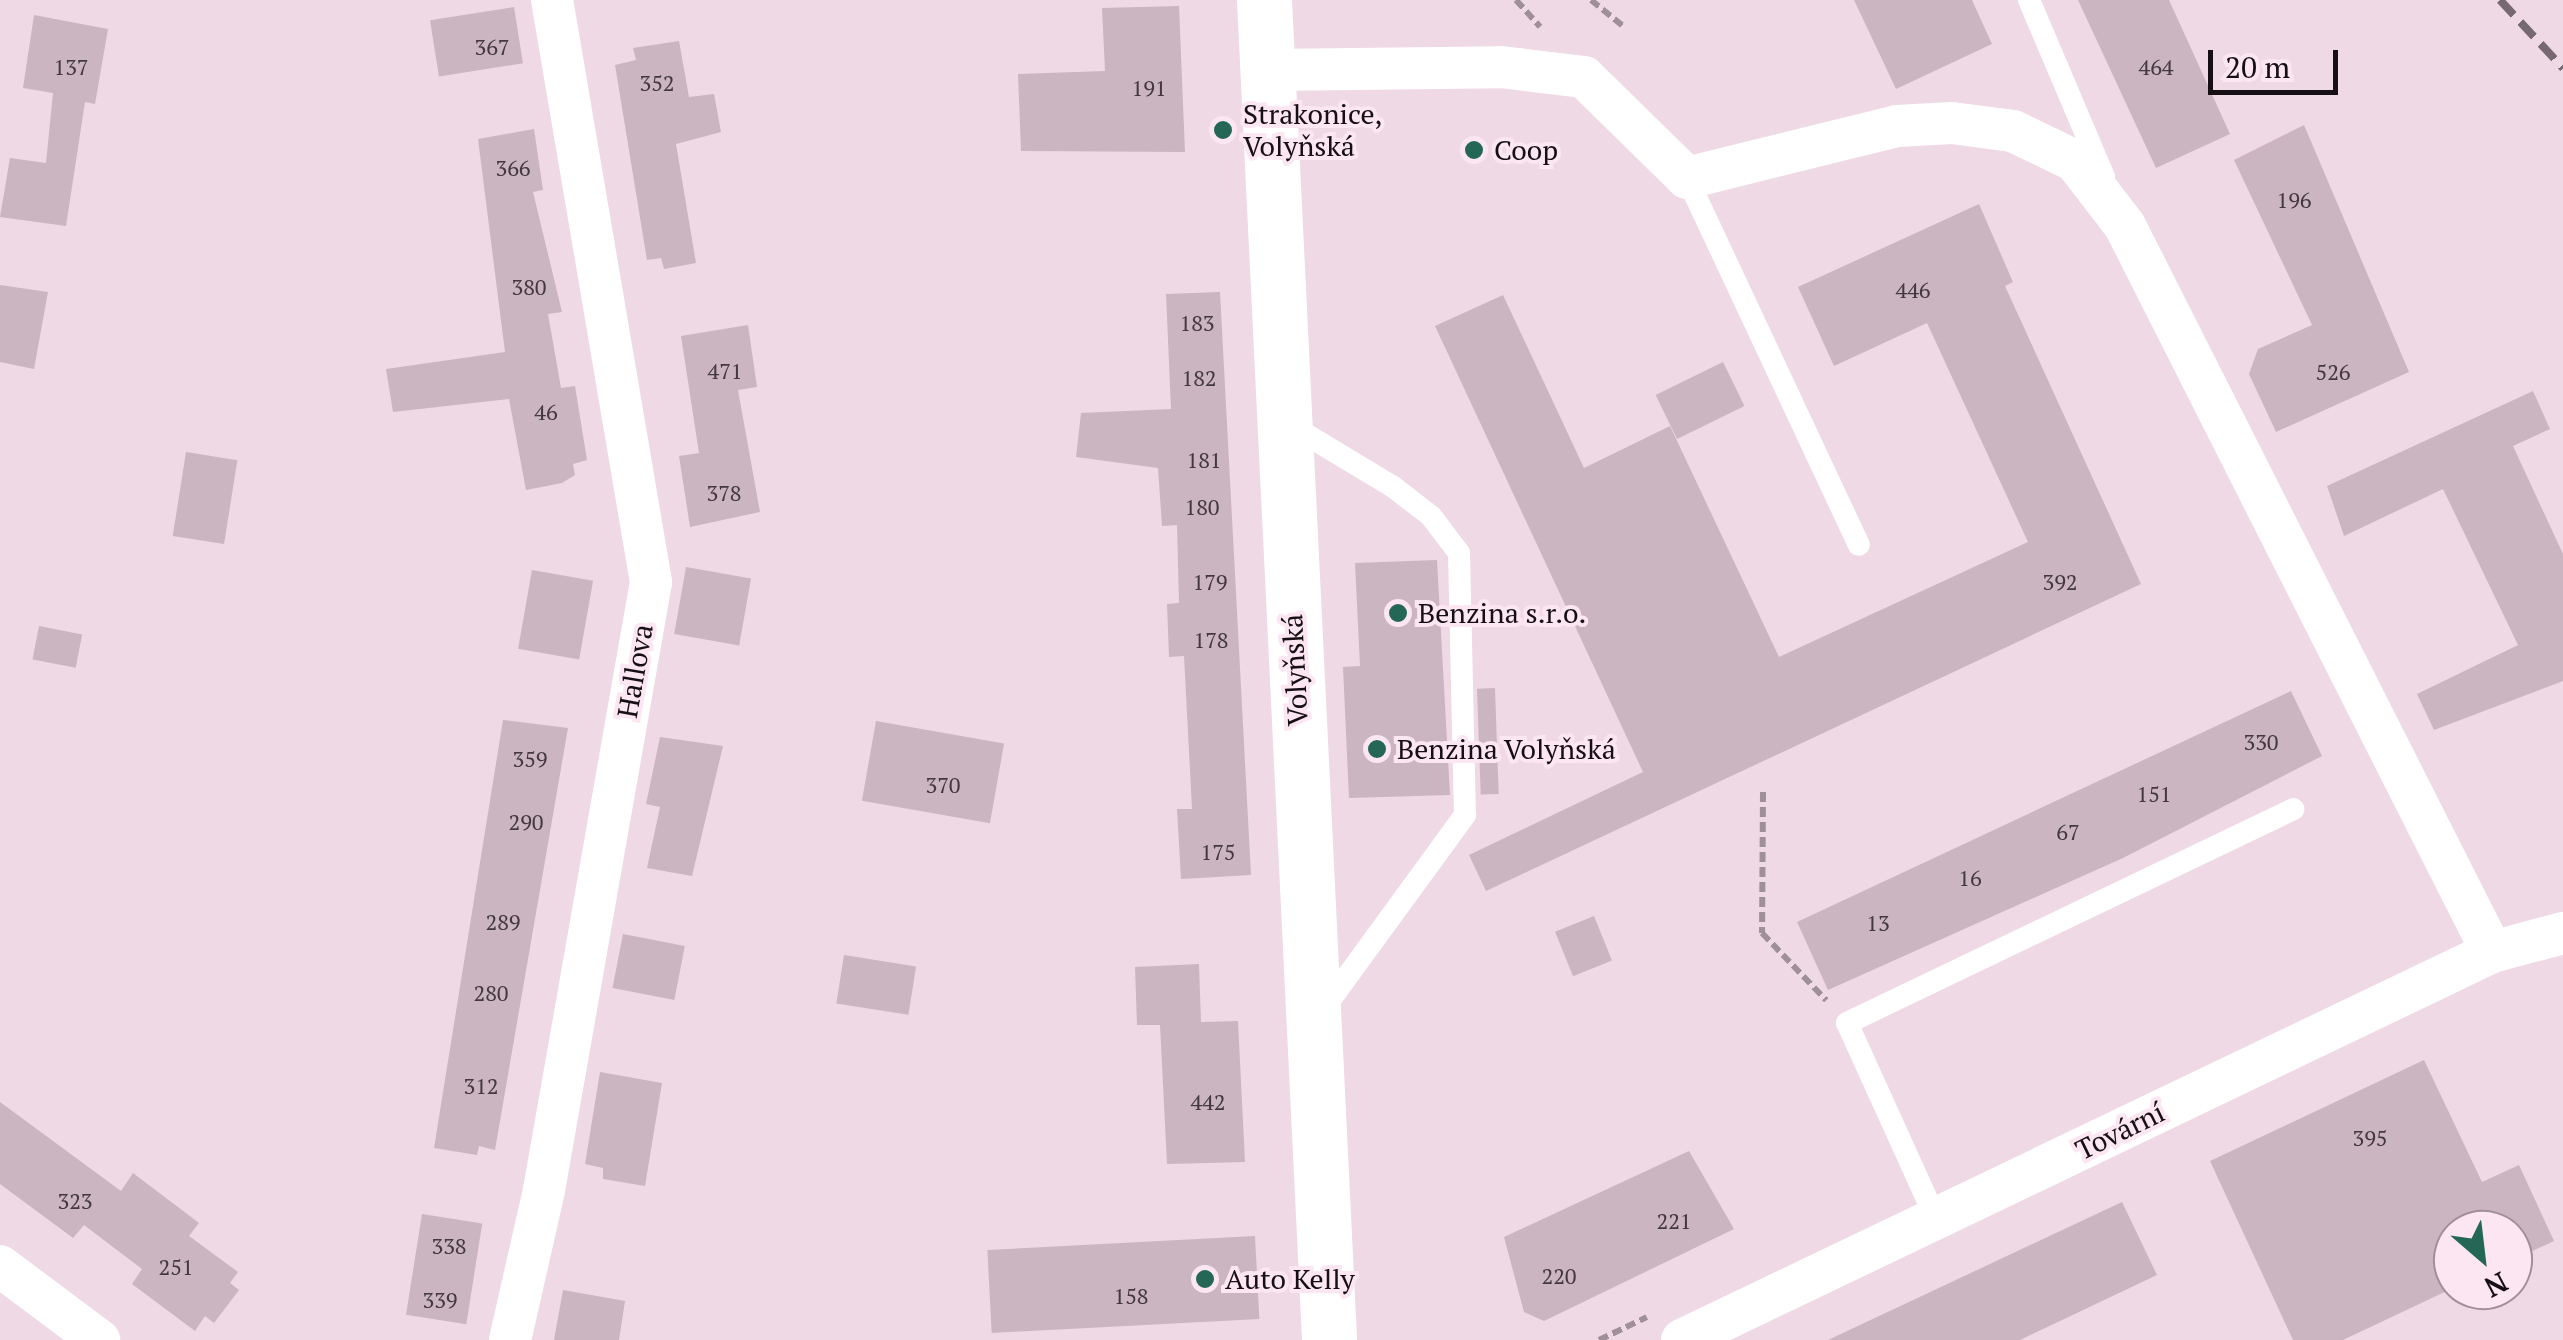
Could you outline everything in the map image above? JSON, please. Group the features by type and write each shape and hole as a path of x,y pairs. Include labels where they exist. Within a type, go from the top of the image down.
{"main road":[{"name":"Volyňská","path":"1264,0 1280,419 1317,1018 1329,1340"}],"street":[{"name":"Hallova","path":"510,1340 544,1190 651,582 552,0"},
{"path":"1268,70 1501,68 1584,77 1687,178 1897,126 1983,124 2074,161 2125,226 2492,952"},
{"name":"Tovární","path":"1682,1340 2492,952 2563,933"},
{"path":"0,1266 99,1340"}],"lane":[{"path":"2029,0 2125,226"},
{"path":"1687,178 1859,545"},
{"path":"1280,419 1392,486 1431,516 1459,554 1466,814 1317,1018"},
{"path":"1936,1219 1847,1023 2294,809"}],"path":[{"path":"1591,0 1623,26"},
{"path":"1763,792 1762,933 1847,1023"}],"building":[{"path":"1854,0 1972,0 1992,44 1896,89"},
{"path":"2078,0 2169,0 2230,134 2156,168"},
{"path":"1179,6 1185,152 1021,151 1018,74 1105,71 1102,8"},
{"path":"514,7 523,63 439,77 430,20"},
{"path":"34,15 108,29 95,104 85,102 66,226 0,217 10,158 46,163 53,93 23,88"},
{"path":"679,41 689,97 714,94 721,132 676,144 696,263 664,269 661,258 647,260 615,65 636,60 633,48"},
{"path":"2304,125 2409,372 2276,432 2249,374 2258,349 2312,325 2234,160"},
{"path":"534,129 543,190 533,192 562,312 548,314 561,388 575,386 587,460 573,464 575,475 562,483 526,490 509,399 393,412 386,369 505,352 478,139"},
{"path":"1979,204 2013,282 2005,286 2141,584 1486,891 1469,855 1643,772 1435,326 1503,295 1584,468 1670,426 1779,657 2028,542 1927,323 1834,366 1798,287"},
{"path":"0,285 48,292 34,369 0,362"},
{"path":"1220,292 1251,875 1181,879 1177,809 1192,809 1184,656 1169,657 1167,604 1179,603 1177,525 1162,526 1158,468 1076,457 1081,413 1171,409 1166,294"},
{"path":"748,325 757,387 738,390 760,512 690,527 679,456 699,453 681,336"},
{"path":"1723,362 1744,406 1677,439 1656,395"},
{"path":"2533,391 2550,429 2513,446 2563,554 2563,681 2434,730 2417,694 2518,645 2443,489 2344,536 2327,486"},
{"path":"186,452 237,460 224,544 173,536"},
{"path":"1437,560 1450,795 1349,798 1343,667 1360,666 1355,563"},
{"path":"686,567 751,578 739,645 674,634"},
{"path":"532,570 593,581 579,660 518,649"},
{"path":"39,626 82,634 76,668 33,659"},
{"path":"1495,688 1499,794 1481,795 1477,689"},
{"path":"2291,691 2322,756 2123,858 1828,990 1797,922"},
{"path":"503,720 568,728 495,1150 479,1146 477,1155 434,1148"},
{"path":"876,721 1004,744 990,823 862,801"},
{"path":"660,737 723,746 692,876 647,868 660,807 646,804"},
{"path":"1594,916 1612,961 1573,976 1555,932"},
{"path":"623,934 685,946 674,1000 613,988"},
{"path":"844,955 916,966 908,1015 836,1003"},
{"path":"1199,964 1201,1022 1238,1021 1245,1162 1167,1164 1160,1025 1137,1025 1135,967"},
{"path":"2424,1060 2482,1182 2519,1165 2554,1241 2533,1251 2533,1210 2433,1210 2433,1297 2343,1340 2293,1340 2210,1161"},
{"path":"600,1072 662,1083 645,1186 603,1179 603,1168 585,1164"},
{"path":"0,1102 121,1191 133,1173 199,1223 189,1236 238,1272 230,1283 239,1290 214,1323 205,1316 195,1331 132,1284 142,1269 84,1225 73,1238 0,1184"},
{"path":"1689,1151 1734,1229 1544,1321 1524,1312 1504,1237"},
{"path":"2122,1202 2157,1275 2020,1340 1828,1340"},
{"path":"422,1214 482,1224 466,1324 406,1315"},
{"path":"1255,1236 1259,1319 992,1333 987,1250"},
{"path":"563,1290 625,1301 619,1340 554,1340"}],"railway":[{"path":"2500,0 2563,68"}],"place":[{"name":"Strakonice, Volyňská","path":"1223,130"},
{"name":"Coop","path":"1474,150"},
{"name":"Benzina s.r.o.","path":"1398,613"},
{"name":"Benzina Volyňská","path":"1377,749"},
{"name":"Auto Kelly","path":"1205,1279"}]}
